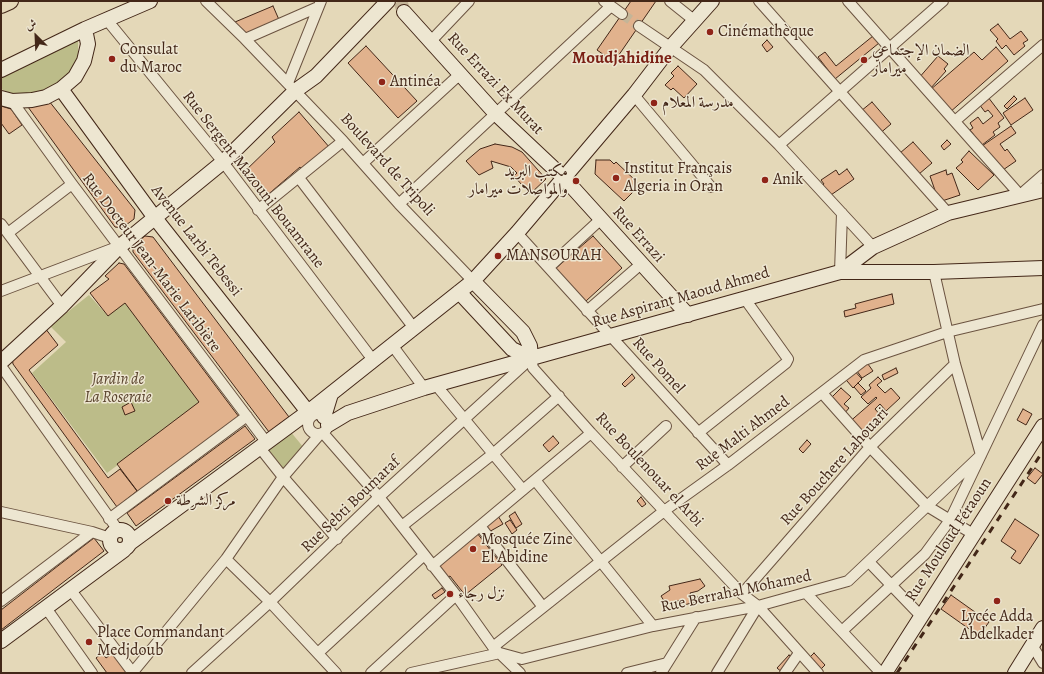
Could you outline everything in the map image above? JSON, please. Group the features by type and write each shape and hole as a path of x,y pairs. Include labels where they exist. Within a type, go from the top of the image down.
{"main road":[{"path":"1,5 10,1"}],"street":[{"path":"1,70 85,29 150,1"},
{"name":"Boulevard de Tripoli","path":"206,1 292,87 399,204 523,332 530,346 530,358"},
{"path":"1,362 62,306 119,247 223,162 292,87 316,76 388,1"},
{"path":"431,41 469,1"},
{"path":"670,1 695,21"},
{"path":"308,417 331,394 473,281 564,178 634,95 670,48 712,1"},
{"path":"759,1 948,213"},
{"path":"848,1 1020,195"},
{"path":"779,145 943,1"},
{"path":"399,204 496,114 607,3 622,14"},
{"path":"245,39 320,4"},
{"path":"292,87 320,4"},
{"name":"Rue Errazi Ex Murat","path":"404,12 431,41 459,75 496,114 564,178"},
{"name":"Rue Sergent Mazouni Bouamrane","path":"107,20 223,162 373,360"},
{"path":"639,26 704,70 779,145 873,247"},
{"path":"7,100 46,97 61,90 75,76 84,61 88,44 85,29"},
{"path":"955,121 1043,45"},
{"path":"363,163 459,75"},
{"name":"Avenue Larbi Tebessi","path":"61,90 155,218 308,417"},
{"path":"634,95 711,186"},
{"name":"Rue Docteur Jean-Marie Laribière","path":"7,100 247,416 283,477 337,539"},
{"path":"258,210 343,141"},
{"path":"1020,195 1043,175"},
{"path":"299,178 414,328"},
{"name":"Rue Errazi","path":"564,178 688,315"},
{"path":"8,233 72,184"},
{"path":"840,272 873,247 948,213 1043,190"},
{"path":"840,272 842,213"},
{"path":"549,267 601,219"},
{"path":"1,224 38,276 62,306"},
{"name":"Rue Pomel","path":"517,233 549,267 586,311 611,336 728,465"},
{"path":"1,291 119,247"},
{"path":"586,311 641,264"},
{"path":"840,272 934,272 1043,268"},
{"name":"Rue Aspirant Maoud Ahmed","path":"324,427 348,413 430,386 840,272"},
{"path":"934,272 955,364 981,455"},
{"path":"459,292 512,349 530,358"},
{"path":"698,433 786,363 788,359 745,299"},
{"name":"Rue Malti Ahmed","path":"496,650 543,607 602,562 664,511 728,465 864,360 947,332 1043,309"},
{"path":"842,632 925,554 950,520 1043,325"},
{"path":"392,345 430,386 465,419 523,490"},
{"name":"Rue Boulenouar el Arbi","path":"530,358 533,368 622,467 742,594 758,606 798,653 818,673"},
{"name":"Rue Sebti Boumaraf","path":"192,673 337,539 379,497 530,358"},
{"name":"Rue Bouchere Lahouari","path":"742,594 870,447 955,364"},
{"path":"1,366 112,529 110,544 115,549 127,546"},
{"path":"822,393 870,447 927,506 973,534"},
{"path":"70,589 133,673 226,559 283,477 324,427 331,394"},
{"path":"402,526 494,453 559,396"},
{"path":"1,642 263,445 291,425 315,415 456,595 496,650 520,673"},
{"path":"1,512 92,532 112,529 247,416"},
{"path":"308,417 311,431 324,427"},
{"path":"622,467 666,426"},
{"name":"Rue Mouloud Féraoun","path":"884,673 1043,426"},
{"path":"432,566 591,432"},
{"name":"Rue Berrahal Mohamed","path":"496,650 522,659 652,626 758,606 848,581 981,455"},
{"path":"535,480 652,626"},
{"path":"480,526 543,607"},
{"path":"1,601 92,532"},
{"path":"318,653 424,555"},
{"path":"226,559 270,602 336,673"},
{"path":"869,562 920,615"},
{"path":"806,593 881,673"},
{"path":"371,673 456,595"},
{"path":"717,673 758,606"},
{"path":"46,608 92,673"},
{"path":"660,673 696,617"},
{"path":"1015,673 1043,628"},
{"path":"1032,645 1043,663"},
{"path":"411,673 423,671 496,650"},
{"path":"784,673 798,653"},
{"path":"627,673 667,663"}],"green space":[{"path":"78,37 78,56 72,70 59,84 29,96 15,95 1,89 1,74"},
{"name":"Jardin de La Roseraie","path":"89,295 107,315 125,300 202,402 107,473 32,373 66,342 50,326"},
{"path":"290,431 304,448 283,471 265,450"}],"building":[{"path":"631,1 656,1 614,62 597,50"},
{"path":"273,6 280,22 248,37 235,22"},
{"path":"998,24 1010,39 1021,31 1028,40 1023,43 1025,46 1014,55 1006,45 1002,49 996,41 998,39 990,30"},
{"path":"873,36 879,43 835,79 818,57 825,52 836,66"},
{"path":"767,40 773,47 767,52 762,45"},
{"name":"Antinéa","path":"366,46 417,101 398,118 348,63"},
{"path":"996,47 1008,61 949,113 930,90 974,52 982,60"},
{"path":"938,56 948,64 944,69 946,71 930,89 918,79"},
{"path":"678,66 697,84 684,98 673,88 671,90 665,85 674,76 671,73"},
{"path":"1014,96 1017,99 1007,109 1004,106"},
{"path":"988,97 1004,118 998,123 1000,127 993,132 995,135 982,145 970,130 973,128 970,123 978,117 983,124 993,116 988,110 985,112 979,104"},
{"path":"1025,98 1033,110 1011,125 1003,113"},
{"path":"49,101 135,210 134,219 122,228 115,227 28,107"},
{"path":"872,102 891,124 878,135 861,111"},
{"path":"1,106 11,109 22,125 9,134 1,123"},
{"path":"299,112 330,148 303,171 300,167 264,198 242,174 275,142 272,137"},
{"path":"1011,126 1016,133 1000,144 1005,151 1007,149 1016,161 1000,172 982,146"},
{"path":"947,140 951,144 944,150 941,146"},
{"path":"913,142 932,163 919,174 900,153"},
{"path":"495,144 512,147 522,152 546,179 530,194 514,176 517,173 511,167 491,161 493,168 479,175 466,161 480,149"},
{"path":"969,151 994,175 978,190 956,168 963,162 961,160"},
{"name":"Institut Français Algeria in Oran","path":"596,160 610,160 614,164 616,162 637,182 633,187 636,189 624,201 595,174"},
{"path":"847,169 854,179 828,197 821,187 824,184 821,180 836,170 839,175"},
{"path":"946,170 947,175 952,173 960,195 939,202 930,176"},
{"path":"145,236 153,237 289,417 269,432 133,252 133,245"},
{"path":"593,236 622,268 586,301 555,269"},
{"path":"119,263 124,264 239,417 138,492 117,464 199,402 125,303 108,316 90,293 109,279 105,276"},
{"path":"892,294 894,304 845,317 844,311 856,308 855,304"},
{"path":"45,328 58,345 29,370 108,478 120,469 137,491 117,507 13,364 12,357"},
{"path":"865,360 873,371 862,378 854,367"},
{"path":"850,366 862,379 853,388 841,374"},
{"path":"896,368 898,373 884,380 882,375"},
{"path":"632,374 635,378 625,387 622,384"},
{"path":"878,377 882,381 877,385 885,393 891,388 900,398 886,411 880,404 875,409 881,416 859,437 847,424 877,398 876,397 868,404 861,397 871,388 869,385"},
{"path":"858,383 866,391 861,395 854,387"},
{"path":"841,388 851,397 844,404 849,408 844,414 829,400"},
{"path":"131,402 135,411 125,415 122,407"},
{"path":"1023,409 1032,414 1026,425 1017,420"},
{"path":"245,426 255,439 136,526 127,513"},
{"path":"553,436 559,443 549,452 543,445"},
{"path":"807,440 811,444 803,453 799,449"},
{"path":"1035,468 1043,474 1035,484 1027,478"},
{"path":"641,497 646,504 642,507 637,501"},
{"path":"495,511 503,524 487,533 479,520"},
{"path":"515,512 522,524 516,528 509,516"},
{"path":"1015,519 1039,535 1020,564 1011,558 1016,551 1001,541"},
{"path":"510,520 517,530 512,534 505,523"},
{"name":"Mosquée Zine El Abidine","path":"477,533 502,565 465,595 450,576 445,579 435,566"},
{"path":"94,538 104,551 1,630 1,610"},
{"path":"700,579 705,586 698,591 690,593 693,598 702,596 703,600 684,605 681,600 666,604 661,596 670,590 669,586"},
{"path":"442,588 445,592 435,599 432,595"},
{"path":"951,595 989,622 979,636 941,609"},
{"path":"117,650 133,673 107,673 96,658 102,653 106,658"},
{"path":"814,653 825,665 818,672 807,660"},
{"path":"789,655 796,661 783,673 777,668"}],"tunnel":[{"path":"400,1 404,12"},
{"path":"622,14 639,26"}],"railway":[{"path":"897,673 1043,451"}],"place":[{"name":"Cinémathèque","path":"710,32"},
{"name":"Consulat du Maroc","path":"112,59"},
{"name":"الضمان الإجتماعي ميرامار","path":"864,60"},
{"name":"Antinéa","path":"382,82"},
{"name":"مدرسة المعلام","path":"654,103"},
{"name":"Institut Français Algeria in Oran","path":"616,178"},
{"name":"Anik","path":"765,180"},
{"name":"مكتب البريد والمواصلات ميرامار","path":"576,181"},
{"name":"MANSOURAH","path":"498,256"},
{"name":"مركز الشرطة","path":"168,501"},
{"name":"Mosquée Zine El Abidine","path":"473,549"},
{"name":"نزل رجاء","path":"450,594"},
{"name":"Lycée Adda Abdelkader","path":"997,601"},
{"name":"Place Commandant Medjdoub","path":"89,642"}],"district":[{"name":"Moudjahidine","path":"622,59"}]}
